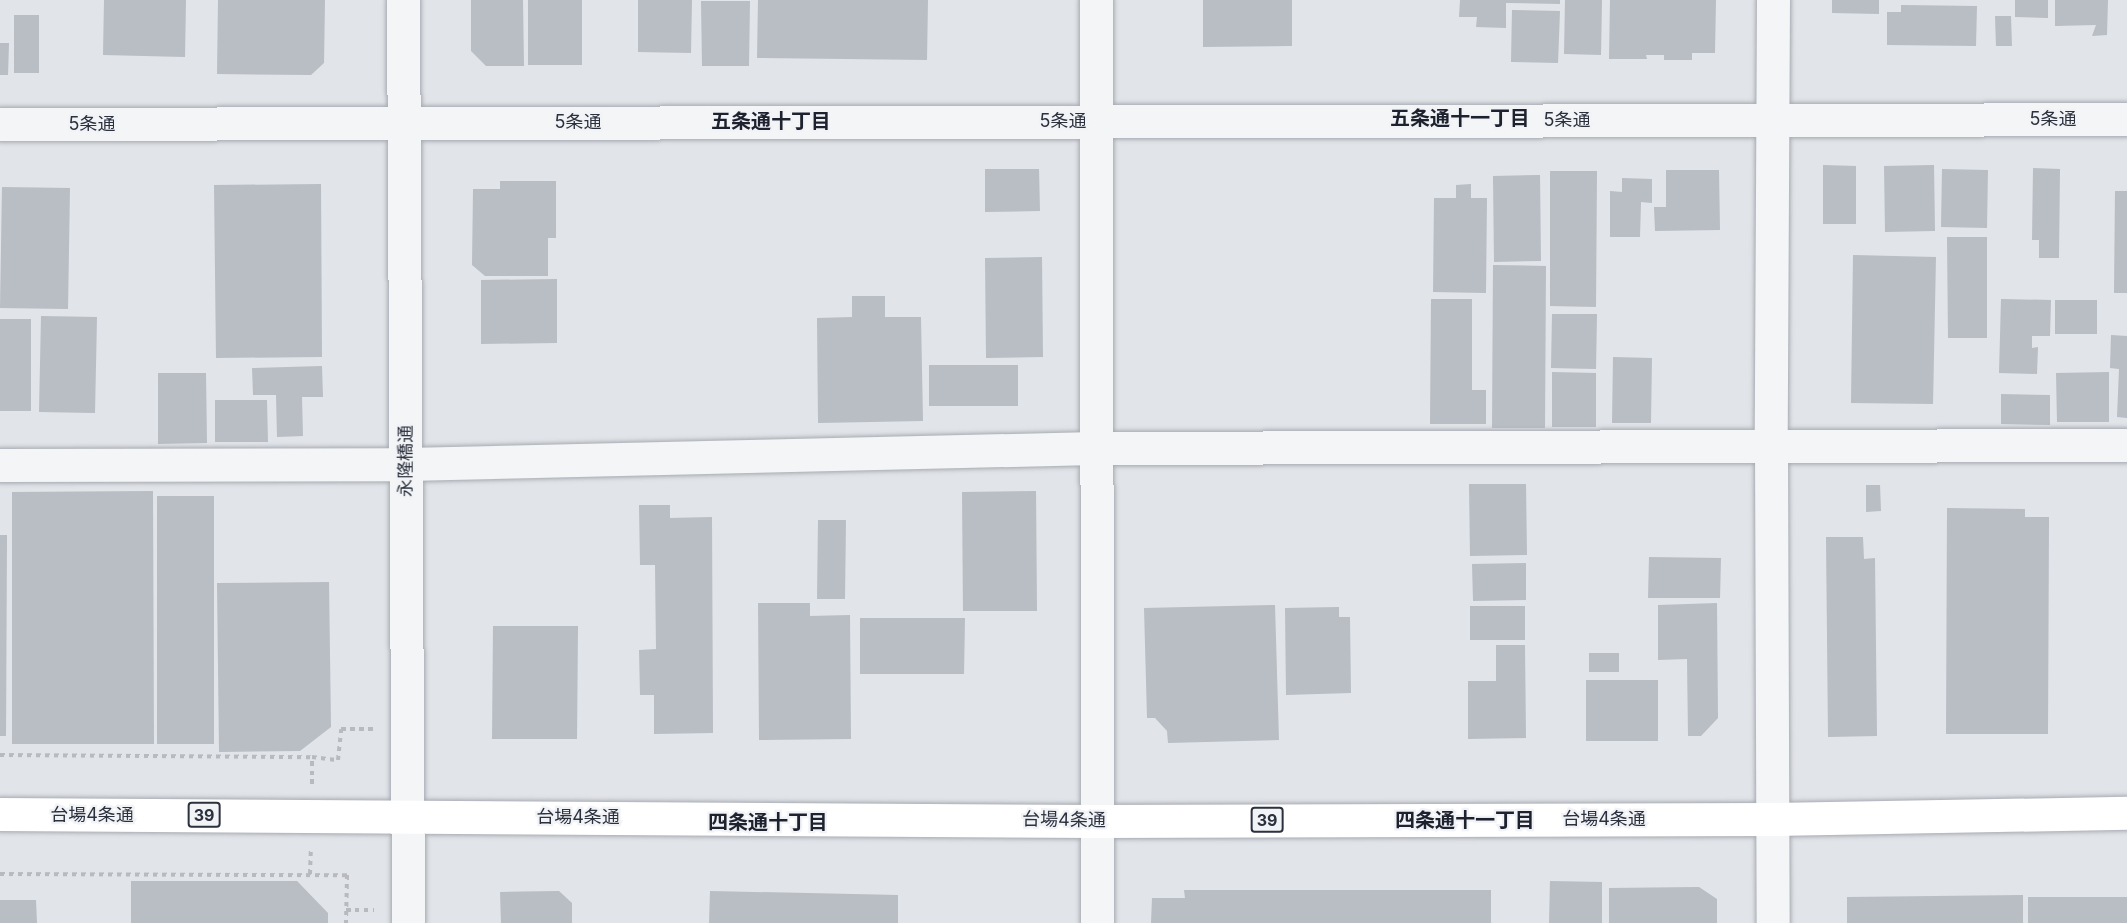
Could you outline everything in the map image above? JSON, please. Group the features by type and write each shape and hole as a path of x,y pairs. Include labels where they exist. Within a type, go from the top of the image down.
{"highway":[{"name":"台場4条通","path":"0,814 1097,821 1773,819 2127,813"}],"street":[{"name":"永隆橋通","path":"403,0 408,923"},
{"path":"1096,0 1097,923"},
{"path":"1773,0 1771,446 1773,923"},
{"name":"5条通","path":"0,124 2127,118"},
{"path":"0,465 406,464 1095,448 2127,446"}],"path":[{"path":"0,755 312,757 338,760 341,729 407,730"},
{"path":"0,874 347,874 346,923"}],"building":[{"path":"104,0 186,0 185,57 103,55"},
{"path":"218,0 325,0 324,63 311,75 217,74"},
{"path":"471,0 523,0 524,66 486,66 471,51"},
{"path":"528,0 582,0 582,65 528,65"},
{"path":"638,0 692,0 691,53 638,52"},
{"path":"758,0 928,0 927,60 757,58"},
{"path":"1203,0 1292,0 1292,46 1203,47"},
{"path":"1460,0 1560,0 1560,4 1506,3 1506,28 1476,27 1477,17 1459,17"},
{"path":"1565,0 1602,0 1601,55 1564,54"},
{"path":"1610,0 1716,0 1715,53 1692,53 1692,60 1664,60 1664,55 1646,55 1647,59 1609,59"},
{"path":"1832,0 1879,0 1879,14 1832,13"},
{"path":"2015,0 2048,0 2048,18 2015,17"},
{"path":"2055,0 2108,0 2107,35 2092,36 2096,25 2055,26"},
{"path":"701,1 750,1 749,66 702,66"},
{"path":"1901,5 1977,6 1976,46 1887,45 1887,12 1901,12"},
{"path":"1512,10 1560,11 1558,63 1511,62"},
{"path":"14,15 39,15 39,73 14,73"},
{"path":"1995,16 2011,16 2012,46 1996,46"},
{"path":"0,43 9,43 8,75 0,75"},
{"path":"1823,165 1856,166 1856,224 1823,224"},
{"path":"1934,165 1935,231 1885,232 1884,166"},
{"path":"2033,168 2060,169 2059,258 2039,258 2039,240 2032,240"},
{"path":"985,169 1039,169 1040,211 985,212"},
{"path":"1942,169 1988,170 1987,228 1941,227"},
{"path":"1666,170 1719,170 1720,230 1655,231 1654,207 1666,207"},
{"path":"1550,171 1597,171 1596,307 1550,306"},
{"path":"1540,175 1541,261 1494,262 1493,176"},
{"path":"1622,178 1652,179 1652,203 1641,202 1640,237 1610,237 1610,191 1622,192"},
{"path":"500,181 556,181 556,238 548,238 548,276 485,276 472,265 473,189 500,189"},
{"path":"321,184 322,357 216,358 214,185"},
{"path":"1471,184 1471,198 1487,198 1486,293 1433,292 1434,198 1456,198 1456,185"},
{"path":"2,187 70,188 68,309 0,308"},
{"path":"2115,191 2127,191 2127,293 2114,293"},
{"path":"1947,237 1987,237 1987,338 1948,338"},
{"path":"1853,255 1936,257 1933,404 1851,403"},
{"path":"1042,257 1043,357 986,358 985,258"},
{"path":"1493,265 1546,266 1545,428 1492,428"},
{"path":"557,279 557,343 481,344 481,280"},
{"path":"852,296 885,296 885,317 921,317 923,421 818,423 817,318 852,317"},
{"path":"1431,299 1472,299 1472,390 1486,390 1486,424 1430,424"},
{"path":"2001,299 2051,300 2050,336 2032,336 2032,348 2038,347 2037,374 1999,373"},
{"path":"2055,300 2097,300 2097,334 2055,334"},
{"path":"1552,314 1597,314 1596,369 1551,368"},
{"path":"41,316 97,317 95,413 39,412"},
{"path":"0,319 31,319 31,411 0,411"},
{"path":"2111,335 2127,336 2127,418 2117,417 2119,369 2110,368"},
{"path":"1613,357 1652,358 1651,423 1612,423"},
{"path":"929,365 1018,365 1018,406 929,406"},
{"path":"322,366 323,397 302,397 303,436 277,437 276,395 253,395 252,368"},
{"path":"1552,372 1596,373 1596,427 1552,427"},
{"path":"2109,372 2109,422 2057,422 2056,373"},
{"path":"158,373 206,373 207,443 158,444"},
{"path":"2001,394 2050,395 2050,425 2001,424"},
{"path":"215,400 267,400 268,442 215,442"},
{"path":"1469,484 1526,484 1527,555 1470,556"},
{"path":"1866,485 1880,485 1881,511 1866,512"},
{"path":"153,491 154,744 12,744 12,492"},
{"path":"1036,491 1037,611 963,611 962,492"},
{"path":"157,496 214,496 214,744 157,744"},
{"path":"639,505 670,505 670,518 712,517 713,733 654,734 654,695 640,695 639,650 656,649 655,565 640,565"},
{"path":"1947,508 2025,509 2025,517 2049,517 2048,734 1946,734"},
{"path":"818,520 846,520 845,599 817,599"},
{"path":"0,535 7,535 6,736 0,736"},
{"path":"1826,537 1863,537 1864,559 1875,558 1877,736 1828,737"},
{"path":"1649,557 1721,558 1720,598 1648,598"},
{"path":"1526,563 1526,600 1473,601 1472,564"},
{"path":"329,582 331,727 300,751 219,752 217,583"},
{"path":"758,603 810,603 810,616 850,615 851,739 759,740"},
{"path":"1717,603 1718,718 1701,736 1688,736 1687,659 1658,660 1658,605"},
{"path":"1275,605 1279,740 1168,743 1167,731 1155,718 1147,718 1144,608"},
{"path":"1470,606 1525,606 1525,640 1470,640"},
{"path":"1339,607 1339,617 1350,617 1351,693 1286,695 1285,608"},
{"path":"860,618 965,618 964,674 860,674"},
{"path":"493,626 578,626 577,739 492,739"},
{"path":"1496,645 1525,645 1526,738 1468,739 1468,681 1496,681"},
{"path":"1589,653 1619,653 1619,672 1589,672"},
{"path":"1586,680 1658,680 1658,741 1586,741"},
{"path":"131,881 297,881 328,913 328,923 131,923"},
{"path":"1550,881 1602,882 1602,923 1549,923"},
{"path":"1699,887 1717,899 1717,923 1609,923 1609,888"},
{"path":"1184,890 1491,890 1491,923 1151,923 1152,898 1185,898"},
{"path":"559,891 572,903 572,923 501,923 500,892"},
{"path":"710,891 898,895 898,923 709,923"},
{"path":"2023,895 2023,923 1847,923 1847,897"},
{"path":"2028,897 2127,897 2127,923 2028,923"},
{"path":"0,900 36,900 37,923 0,923"}],"district":[{"name":"五条通十一丁目","path":"1460,118"},
{"name":"五条通十丁目","path":"771,121"},
{"name":"四条通十一丁目","path":"1465,820"},
{"name":"四条通十丁目","path":"768,822"}]}
